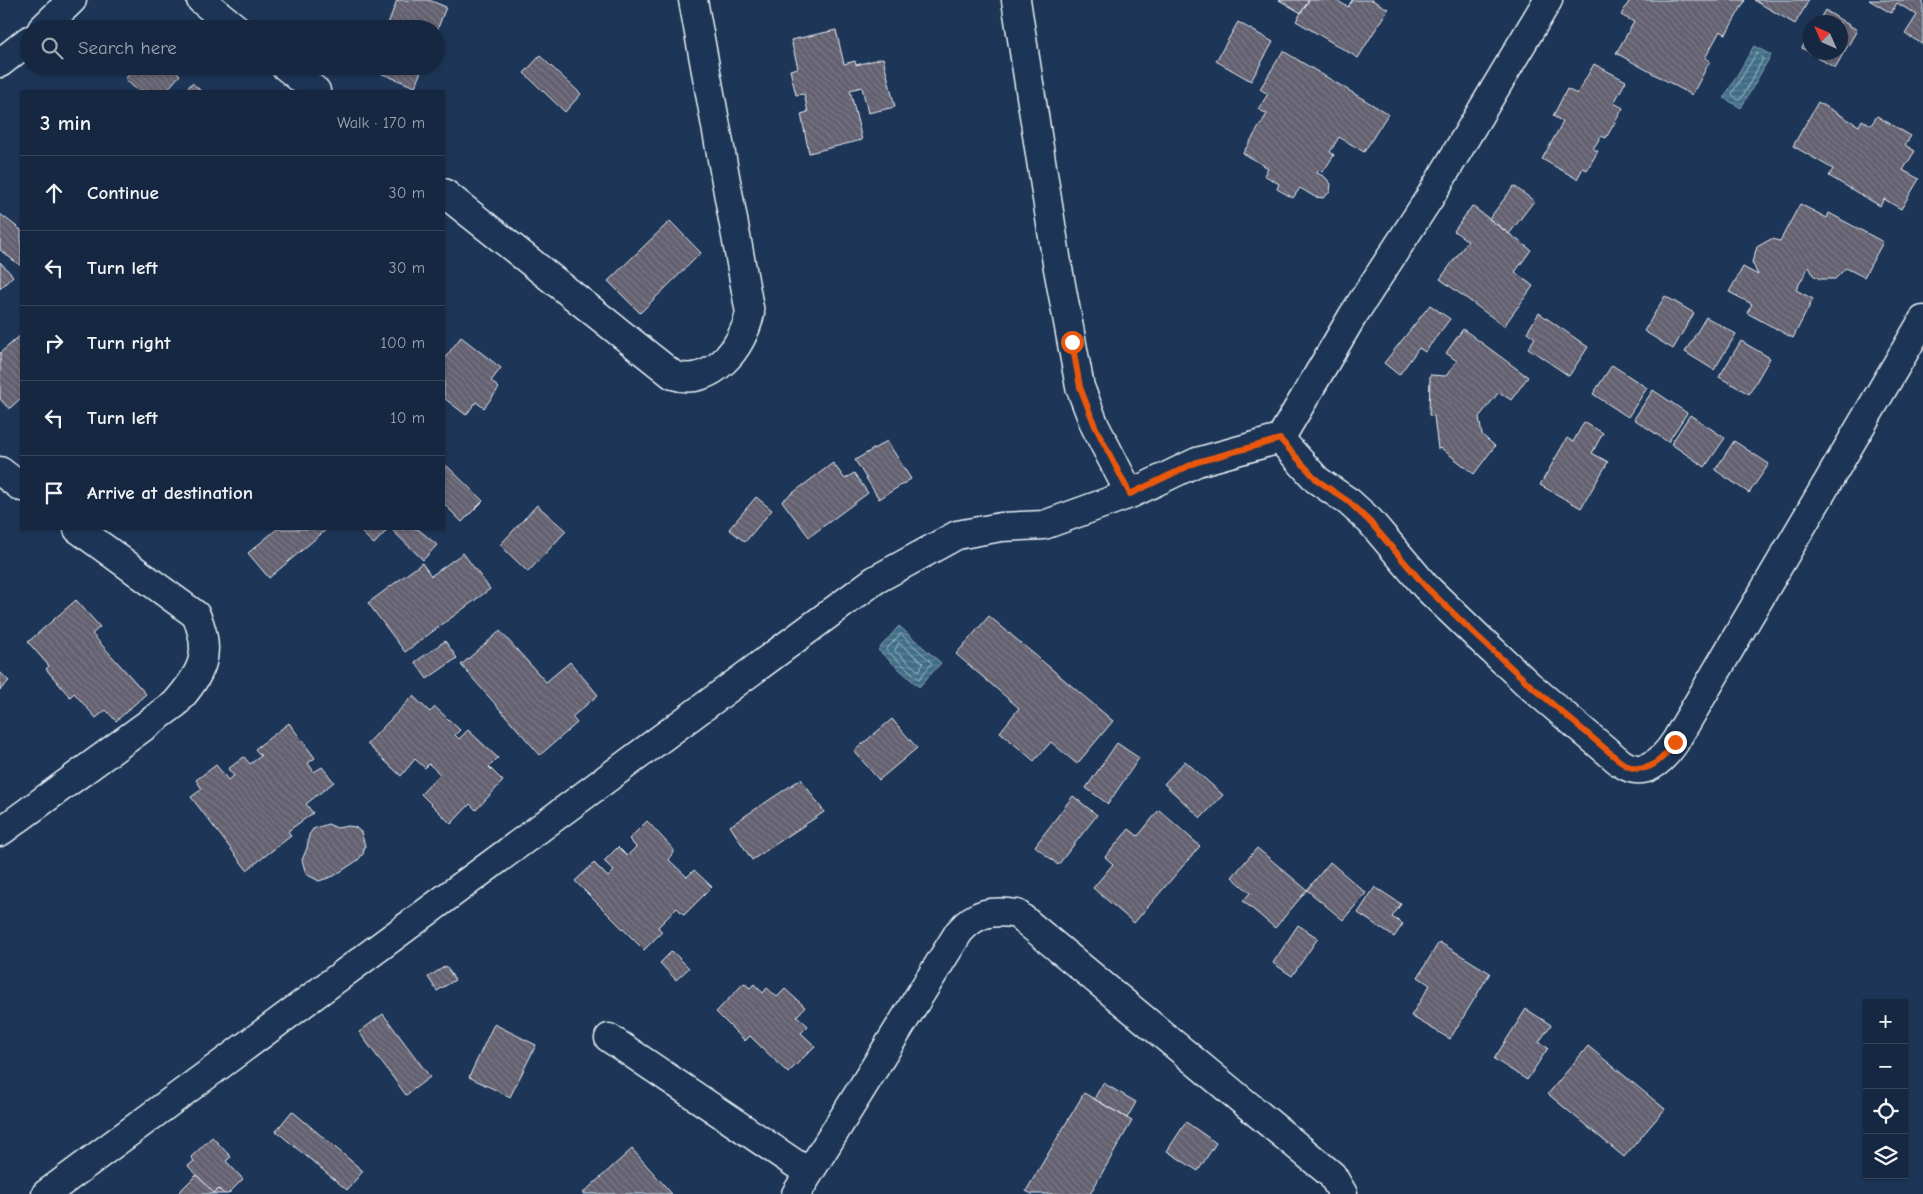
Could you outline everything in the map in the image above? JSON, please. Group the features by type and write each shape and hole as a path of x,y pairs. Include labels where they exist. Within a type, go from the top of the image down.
{"street":[{"path":"51,20 72,0"},
{"path":"201,0 227,20"},
{"path":"445,193 673,375 694,378 720,366 740,341 747,327 750,313 693,0"},
{"path":"1016,0 1080,387 1095,426 1130,494"},
{"path":"46,1194 875,580 957,535 1001,527 1044,526 1130,494 1197,462 1280,439 1352,317 1430,197 1548,0"},
{"path":"0,63 20,47"},
{"path":"296,75 315,90"},
{"path":"1280,439 1317,480 1349,502 1370,522 1426,587 1530,685 1621,762 1629,768 1640,770 1662,760 1675,742 1923,320"},
{"path":"0,471 20,486"},
{"path":"0,832 175,704 193,683 204,660 205,635 196,615 79,530"},
{"path":"609,1038 803,1184 959,932 969,920 985,914 1001,911 1017,914 1332,1175 1343,1194"}],"water":[{"path":"1754,46 1771,55 1741,108 1724,98"},
{"path":"899,626 941,663 919,687 878,650"}],"building":[{"path":"397,0 429,0 446,7 441,20 389,20"},
{"path":"1279,0 1309,0 1301,13"},
{"path":"1309,0 1336,0 1348,7 1352,0 1372,0 1388,9 1358,58 1296,21"},
{"path":"1630,0 1745,1 1726,34 1720,31 1705,58 1710,61 1692,95 1616,53 1634,22 1621,15"},
{"path":"1754,0 1809,0 1795,24"},
{"path":"1869,0 1923,0 1923,44 1905,34 1917,15 1897,3 1891,13"},
{"path":"1825,10 1833,15 1822,15"},
{"path":"1238,22 1273,42 1251,81 1216,61"},
{"path":"1848,24 1857,30 1848,46"},
{"path":"836,30 844,64 855,61 856,65 883,58 895,107 868,113 862,87 850,90 862,140 809,153 801,114 808,112 804,94 796,95 790,70 798,68 791,40"},
{"path":"1283,51 1388,114 1364,152 1339,137 1330,152 1334,155 1323,172 1319,170 1317,173 1325,177 1331,184 1330,192 1323,198 1315,197 1300,188 1293,198 1277,189 1279,184 1264,175 1268,168 1243,153 1267,114 1258,109 1268,94 1260,89"},
{"path":"540,56 581,94 565,112 524,73"},
{"path":"1822,60 1840,60 1835,68"},
{"path":"1594,64 1626,81 1614,103 1623,108 1606,138 1601,136 1593,149 1598,151 1587,170 1583,168 1577,179 1542,159 1563,122 1553,116 1567,89 1577,94"},
{"path":"129,75 180,75 167,90 137,90 125,79"},
{"path":"385,75 420,75 415,87"},
{"path":"192,83 200,90 186,90"},
{"path":"1818,102 1859,126 1862,120 1871,125 1877,116 1911,136 1905,145 1915,151 1903,170 1919,179 1901,209 1884,199 1880,206 1829,176 1833,169 1793,146"},
{"path":"1514,186 1534,201 1509,234 1489,219"},
{"path":"1800,204 1827,218 1829,213 1883,242 1864,277 1846,268 1835,279 1820,279 1813,275 1809,266 1796,290 1813,299 1793,338 1747,313 1752,304 1729,292 1743,267 1758,275 1752,262 1757,247 1771,239 1780,241"},
{"path":"1472,206 1531,250 1515,272 1533,286 1504,326 1440,279 1468,241 1454,231"},
{"path":"0,214 20,229 20,265 0,250"},
{"path":"670,221 701,253 640,313 608,281"},
{"path":"0,262 13,276 0,289"},
{"path":"1665,296 1694,313 1673,349 1644,331"},
{"path":"1430,305 1450,319 1425,352 1419,348 1399,375 1384,363"},
{"path":"1539,313 1588,347 1569,376 1528,348 1535,338 1527,332"},
{"path":"1706,317 1736,334 1714,370 1685,352"},
{"path":"1463,329 1528,377 1511,400 1499,392 1479,417 1482,435 1495,446 1474,474 1441,448 1438,449 1434,416 1429,415 1430,375 1446,376 1457,361 1446,353"},
{"path":"20,336 20,399 9,409 0,399 0,353"},
{"path":"461,337 501,368 491,381 499,388 484,408 476,402 466,415 445,399 445,358"},
{"path":"1741,341 1770,358 1749,394 1719,377"},
{"path":"1612,365 1647,388 1628,417 1593,394"},
{"path":"1653,390 1687,413 1668,442 1634,419"},
{"path":"1690,415 1725,438 1705,467 1671,444"},
{"path":"1584,422 1603,433 1592,453 1608,462 1581,508 1540,485 1567,438 1573,442"},
{"path":"887,441 911,479 879,499 855,460"},
{"path":"1734,441 1769,464 1749,493 1715,470"},
{"path":"833,463 845,479 854,473 868,493 809,537 782,501"},
{"path":"445,464 483,501 462,522 445,505"},
{"path":"756,497 772,510 745,542 729,529"},
{"path":"537,505 566,531 528,572 500,545"},
{"path":"276,530 326,530 269,578 248,553"},
{"path":"359,530 387,530 374,544"},
{"path":"392,530 419,530 437,545 423,560"},
{"path":"463,553 490,589 405,652 368,603 422,563 431,576"},
{"path":"76,600 100,627 92,634 146,694 116,721 106,710 96,718 74,693 70,697 46,669 49,666 28,642"},
{"path":"989,616 1113,721 1077,764 1051,742 1034,761 1000,732 1019,708 956,654"},
{"path":"500,631 546,682 570,662 598,695 572,717 577,723 540,755 461,665"},
{"path":"445,641 457,658 427,679 415,662"},
{"path":"0,672 9,681 0,690"},
{"path":"413,696 430,712 435,707 460,730 455,735 459,739 468,730 498,758 489,767 503,781 476,810 470,804 451,824 421,794 440,774 429,764 425,768 415,759 401,776 367,744"},
{"path":"892,719 917,748 879,780 854,751"},
{"path":"289,723 315,758 308,763 314,772 322,767 334,782 306,804 313,813 288,831 291,836 247,870 191,797 202,789 196,780 216,765 228,780 234,776 228,769 244,757 250,764 261,756 255,749"},
{"path":"1117,743 1139,758 1108,804 1086,788"},
{"path":"1185,761 1223,795 1201,818 1164,784"},
{"path":"801,779 824,812 752,860 730,826"},
{"path":"1073,796 1097,815 1058,865 1035,846"},
{"path":"1159,810 1200,846 1134,923 1093,888 1113,864 1105,857 1129,829 1138,836"},
{"path":"647,821 674,850 669,860 687,877 694,870 712,887 684,915 677,908 658,927 662,932 644,950 575,881 594,863 608,877 614,871 604,861 618,847 627,856 636,847 629,839"},
{"path":"328,824 337,828 355,827 361,832 365,846 363,854 358,860 334,876 319,881 306,874 302,860 307,848 309,835 313,829"},
{"path":"1257,848 1307,890 1275,928 1243,901 1250,893 1232,877"},
{"path":"1330,862 1366,893 1343,920 1307,890"},
{"path":"1375,887 1401,904 1392,917 1403,924 1394,937 1358,913"},
{"path":"1298,925 1318,938 1292,976 1273,963"},
{"path":"1439,942 1490,973 1450,1039 1411,1016 1430,985 1418,977"},
{"path":"672,951 689,968 676,980 660,963"},
{"path":"446,966 455,980 437,991 428,977"},
{"path":"744,983 750,988 754,984 763,993 767,988 777,997 785,989 805,1007 797,1016 808,1026 801,1033 815,1046 788,1073 750,1036 745,1041 716,1012"},
{"path":"1526,1009 1551,1025 1539,1042 1548,1048 1527,1080 1494,1059"},
{"path":"383,1014 430,1077 406,1095 359,1032"},
{"path":"494,1024 536,1045 510,1097 469,1077"},
{"path":"1588,1046 1665,1109 1624,1157 1548,1094"},
{"path":"1103,1083 1136,1102 1127,1118 1094,1099"},
{"path":"1084,1093 1132,1121 1090,1194 1032,1194 1026,1191"},
{"path":"292,1111 363,1171 347,1190 276,1131"},
{"path":"1186,1122 1216,1143 1198,1171 1167,1151"},
{"path":"212,1137 231,1157 226,1161 243,1179 228,1194 224,1194 219,1189 214,1193 188,1166 194,1161 191,1157"},
{"path":"632,1149 672,1194 582,1194"},
{"path":"196,1175 214,1193 219,1189 224,1194 177,1194"}],"route":[{"path":"1072,342 1080,387 1095,426 1130,494 1172,472 1197,462 1280,439 1317,480 1349,502 1370,522 1426,587 1477,636 1530,685 1621,762 1629,768 1640,770 1649,767 1662,760 1675,742"}]}
